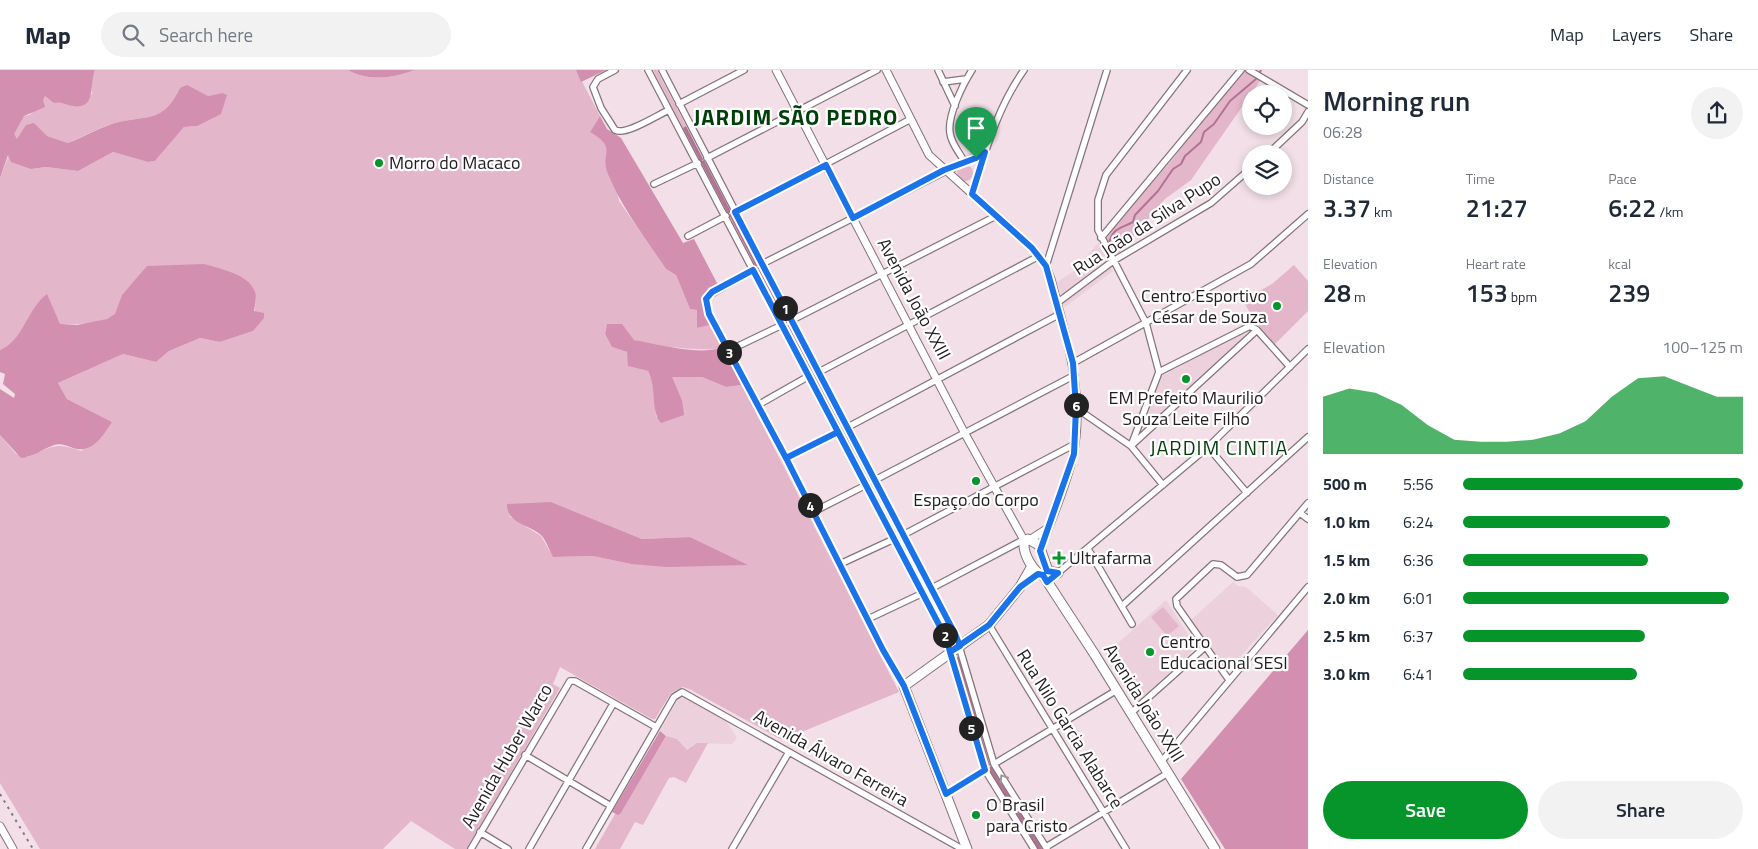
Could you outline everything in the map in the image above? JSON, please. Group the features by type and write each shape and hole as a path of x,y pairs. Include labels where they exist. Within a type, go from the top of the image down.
{"main road":[{"name":"Avenida João XXIII","path":"1041,573 1040,551 1036,542 1026,540 1023,547 1117,690 1215,849"},
{"path":"967,849 904,686 989,625 1020,587 1041,573 1058,573"}],"street":[{"path":"615,70 598,79 593,84 596,96 611,126 619,132 631,129 669,110"},
{"path":"648,70 947,640 985,770 1034,849"},
{"path":"662,70 932,588 960,646 994,764 1047,848 1168,772"},
{"path":"679,104 744,70"},
{"name":"Avenida João XXIII","path":"776,70 964,432 1026,540"},
{"path":"707,158 877,70"},
{"path":"886,70 909,120 928,155 1039,256 1046,266 1073,363 1076,408 1075,444 1072,462 1040,551"},
{"path":"938,70 955,106"},
{"path":"972,70 966,79 955,106 950,133 966,161 974,166 978,174"},
{"path":"972,194 985,152 1008,92 1024,70"},
{"path":"1046,266 1107,70"},
{"path":"1131,446 1159,372 1146,323 1101,238 1096,212 1106,175 1187,70"},
{"path":"1101,238 1241,70"},
{"path":"1249,70 1308,105"},
{"path":"943,82 966,79"},
{"path":"1278,145 1302,122 1308,112"},
{"path":"735,212 909,120"},
{"path":"762,264 947,173 956,166 985,152"},
{"path":"654,184 698,163"},
{"name":"Rua João da Silva Pupo","path":"1057,303 1113,261 1201,211 1242,176"},
{"path":"1073,363 1257,260 1308,214"},
{"path":"688,236 726,216"},
{"path":"792,320 881,272 996,216"},
{"path":"819,372 1039,256"},
{"path":"753,270 712,292 706,299 709,314 904,686"},
{"path":"848,427 1060,314"},
{"path":"728,351 782,325"},
{"path":"1159,372 1250,326 1257,330 1290,368"},
{"path":"1131,446 1257,330"},
{"path":"1058,573 1208,447 1308,349"},
{"path":"758,405 809,376"},
{"path":"875,480 964,432 1075,376"},
{"path":"1076,408 1131,446 1163,485"},
{"path":"786,458 838,432"},
{"path":"1122,606 1308,437"},
{"path":"903,534 1075,444"},
{"path":"1208,447 1246,493"},
{"path":"813,512 866,485"},
{"path":"1229,680 1177,606 1177,596 1213,564 1221,564 1237,577 1247,575 1308,503"},
{"path":"1300,513 1308,520"},
{"path":"932,588 1048,528"},
{"path":"840,564 894,539"},
{"path":"1088,549 1132,624"},
{"path":"1162,762 1308,587"},
{"path":"868,619 923,593"},
{"name":"Rua Nilo Garcia Alabarce","path":"989,625 1126,849"},
{"path":"1131,713 1205,647"},
{"name":"Avenida Huber Warco","path":"471,849 571,680 613,704"},
{"path":"994,764 1117,690"},
{"name":"Avenida Álvaro Ferreira","path":"656,727 674,697 679,693 686,693 962,849"},
{"path":"529,849 613,704 656,727 586,849"},
{"path":"732,849 789,752"},
{"path":"525,755 611,806"},
{"path":"946,794 985,770"},
{"path":"0,826 14,849"},
{"path":"480,832 508,849"}],"shaded area":[{"path":"0,70 95,70 91,94 86,104 73,106 54,103 45,96 43,100 45,107 24,116 14,134 17,139 26,125 34,123 47,136 68,143 119,122 148,117 162,112 174,99 180,88 187,85 208,96 222,93 227,95 221,114 197,126 184,127 155,161 148,162 113,152 78,171 46,167 31,169 11,162 8,155 0,178"},
{"path":"95,70 348,70 364,76 381,78 415,70 576,70 600,116 590,132 602,139 608,149 619,201 666,269 676,275 690,309 697,310 697,328 710,325 722,348 691,349 642,342 627,337 607,324 605,334 612,347 627,352 629,366 648,371 652,379 656,417 682,400 671,377 702,377 726,387 742,385 899,692 782,740 683,687 671,693 655,719 652,719 560,667 553,684 560,688 467,849 455,849 411,821 383,849 40,849 0,783 0,435 16,454 28,457 43,450 59,446 81,451 112,422 67,399 58,383 123,354 156,362 169,351 200,338 220,342 253,331 256,297 122,295 118,310 111,317 89,323 60,324 46,295 10,346 0,350 0,178 9,155 31,169 46,167 78,171 113,152 148,162 155,161 184,127 197,126 222,93 208,96 180,88 168,107 162,112 148,117 119,122 68,143 47,136 17,139 13,134 24,116 30,115 45,96 72,106 92,94 91,78","holes":["551,502 642,539 690,537 747,565 631,564 593,556 553,557 541,536 509,516"]},
{"path":"348,70 415,70 381,78 364,76"},
{"path":"576,70 606,70 581,82"},
{"path":"653,70 657,70 686,126 683,128"},
{"path":"1244,71 1260,81 1257,85 1242,85 1242,107 1191,180 1165,199 1118,254 1111,252 1105,239 1112,227 1172,160 1212,107"},
{"path":"600,116 607,129 621,138 683,243 694,239 718,285 704,296 704,304 710,325 697,328 697,310 690,309 676,275 666,269 620,199 606,167 606,147 599,138 590,132"},
{"path":"686,126 703,159 702,161 704,160 731,212 728,214 683,128"},
{"path":"965,165 973,173 965,181 957,173"},
{"path":"731,213 759,265 756,267 729,215"},
{"path":"1099,242 1113,271 1065,307 1057,282 1073,272"},
{"path":"204,264 238,275 253,288 256,299 254,311 264,313 264,318 253,331 220,342 200,338 169,351 156,362 123,354 58,383 67,399 112,422 96,443 86,449 57,444 21,458 0,435 0,389 14,398 15,394 3,384 5,374 0,372 0,350 14,340 40,300 47,294 60,324 77,325 107,319 115,314 122,295 147,266"},
{"name":"Centro Esportivo César de Souza","path":"1294,265 1308,281 1308,311 1275,344 1254,320 1243,300 1272,284"},
{"path":"759,266 789,322 786,324 756,268"},
{"path":"607,324 622,324 634,340 667,347 690,350 722,348 742,385 726,387 702,377 672,377 682,400 684,415 661,423 656,412 651,377 648,371 628,366 627,352 612,347 605,334"},
{"path":"789,324 814,372 812,373 787,325"},
{"path":"1242,333 1245,336 1143,430 1160,377"},
{"path":"815,372 842,425 839,426 812,374"},
{"path":"843,426 872,481 869,483 840,427"},
{"path":"872,482 902,538 899,539 870,484"},
{"path":"551,502 642,539 690,537 748,565 667,567 631,564 593,556 553,557 541,535 510,516 507,504"},
{"path":"902,539 928,589 925,590 900,540"},
{"path":"1233,582 1238,586 1246,587 1278,615 1228,670 1191,620"},
{"path":"929,590 953,636 954,641 951,643 926,592"},
{"name":"Centro Educacional SESI","path":"1166,600 1195,645 1194,650 1136,703 1106,654"},
{"path":"1163,607 1179,626 1167,636 1151,617"},
{"path":"1308,630 1308,849 1225,849 1181,779"},
{"path":"959,656 990,765 988,767 955,658"},
{"path":"683,696 725,719 737,738 732,744 697,743 687,750 677,739 670,738 660,731 678,699"},
{"path":"660,731 666,736 621,813 618,815 612,812"},
{"path":"666,736 677,739 687,750 697,743 708,743 686,783 674,777 669,778 643,825 635,822 620,849 595,849 615,814 621,813"},
{"path":"991,766 1042,849 1038,849 989,771 988,768"}],"waterway":[{"path":"1109,244 1114,232 1133,222 1135,215 1158,191 1173,169 1181,164 1185,156 1201,142 1204,132 1214,124 1230,101 1256,79"}],"railway":[{"path":"0,794 33,849"}],"place":[{"name":"Morro do Macaco","path":"379,163"},
{"name":"Centro Esportivo César de Souza","path":"1277,306"},
{"name":"EM Prefeito Maurilio Souza Leite Filho","path":"1186,379"},
{"name":"Espaço do Corpo","path":"976,481"},
{"name":"Ultrafarma","path":"1059,558"},
{"name":"Centro Educacional SESI","path":"1150,652"},
{"name":"O Brasil para Cristo","path":"976,815"}],"district":[{"name":"JARDIM SÃO PEDRO","path":"796,117"},
{"name":"JARDIM CINTIA","path":"1219,448"}],"route":[{"path":"976,158 944,170 853,218 826,165 735,212 956,636 960,646 950,652 947,640 838,432 786,458 709,314 706,299 721,286 753,270 838,432 786,458 883,650 904,686 946,794 985,770 950,652 989,625 997,618 1020,587 1038,574 1043,575 1047,582 1058,573 1047,571 1040,551 1072,462 1075,444 1076,408 1073,363 1046,266 1032,248 972,194 985,152 976,158"}]}
